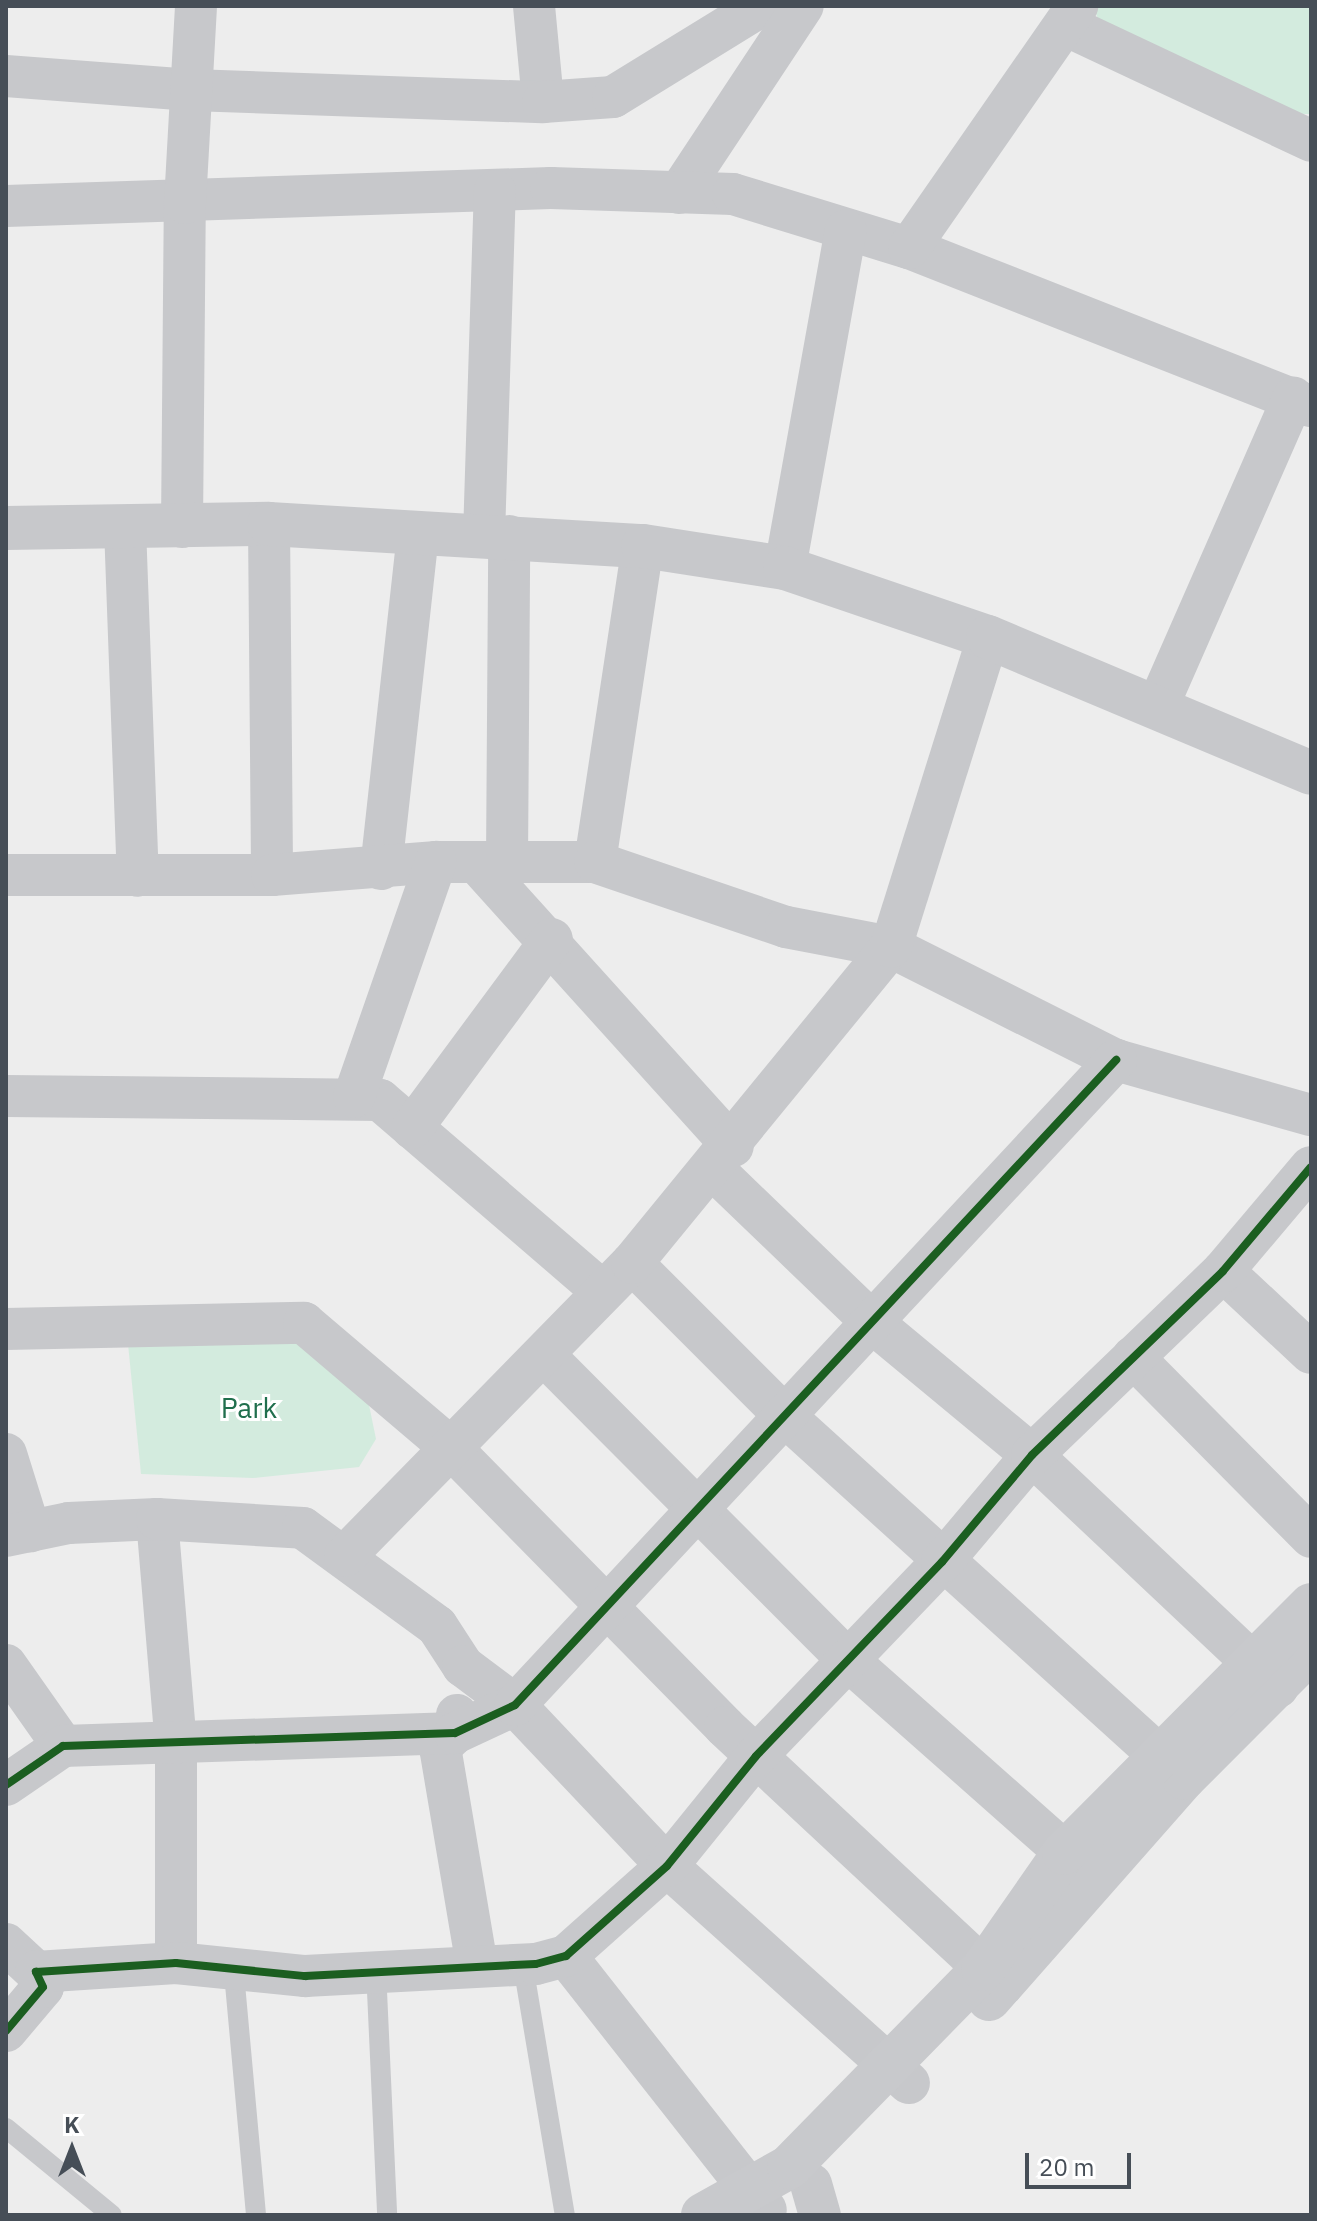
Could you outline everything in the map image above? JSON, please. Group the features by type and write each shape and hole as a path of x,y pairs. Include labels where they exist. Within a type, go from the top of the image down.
{"main road":[{"path":"992,1977 1064,1853 1171,1766 1265,1676 1311,1605"},
{"path":"1265,1676 1311,1651"},
{"path":"758,2205 789,2167 898,2074 992,1977 1098,1881 1171,1766"},
{"path":"703,2215 816,2199 898,2074"}],"street":[{"path":"182,527 185,203 196,6"},
{"path":"534,6 543,102"},
{"path":"6,76 191,90 543,102 613,97 781,11"},
{"path":"679,193 781,11"},
{"path":"909,248 1071,16 1311,141"},
{"path":"354,1097 473,862 497,536 495,191"},
{"path":"6,206 185,203 495,191 733,194 909,248 1302,402 1157,708"},
{"path":"785,568 846,230"},
{"path":"269,524 272,875"},
{"path":"6,528 269,524 418,536 497,536 643,546 785,568 988,637 1311,773"},
{"path":"125,527 138,876"},
{"path":"381,869 418,536"},
{"path":"595,862 643,546"},
{"path":"345,1556 632,1263 724,1158 891,947 988,637"},
{"path":"473,862 552,939 724,1158 874,1324 1032,1455 1265,1676"},
{"path":"6,875 272,875 473,862 595,862 786,927 891,947 1116,1060 1311,1115"},
{"path":"412,1128 552,939"},
{"path":"477,1965 440,1747 455,1733 515,1705 697,1515 1116,1060"},
{"path":"6,1096 354,1097 380,1100 603,1292"},
{"path":"36,1972 176,1963 234,1973 523,1965 566,1956 667,1866 756,1756 850,1662 942,1562 1032,1455 1223,1271 1308,1177"},
{"path":"632,1263 787,1418 942,1562 1171,1766"},
{"path":"1223,1271 1311,1353"},
{"path":"6,1329 304,1323 451,1448 607,1610 756,1756 992,1977"},
{"path":"544,1355 697,1515 850,1662 1098,1881"},
{"path":"1133,1357 1311,1537"},
{"path":"6,1454 18,1533 157,1519 303,1528 345,1556 437,1626 463,1666 515,1705 667,1866 898,2074"},
{"path":"157,1519 176,1746 176,1963"},
{"path":"6,1665 63,1746"},
{"path":"455,1733 463,1666"},
{"path":"6,1785 63,1746 176,1746 455,1733"},
{"path":"6,1944 36,1972 43,1987 6,2031"},
{"path":"566,1956 758,2205"}],"lane":[{"path":"523,1965 565,2215"},
{"path":"376,1969 387,2215"},
{"path":"234,1973 256,2215"},
{"path":"6,2128 112,2215"}],"green space":[{"path":"1311,6 1311,114 1289,114 1099,22 1094,8"},
{"name":"Park","path":"280,1336 319,1350 368,1400 376,1439 359,1467 253,1478 141,1474 128,1344"}],"cycle path":[{"path":"6,1785 63,1746 455,1733 515,1705 1116,1060"},
{"path":"6,2031 43,1987 36,1972 176,1963 305,1976 536,1964 566,1956 667,1866 756,1756 942,1562 1032,1455 1223,1271 1311,1167"}]}
